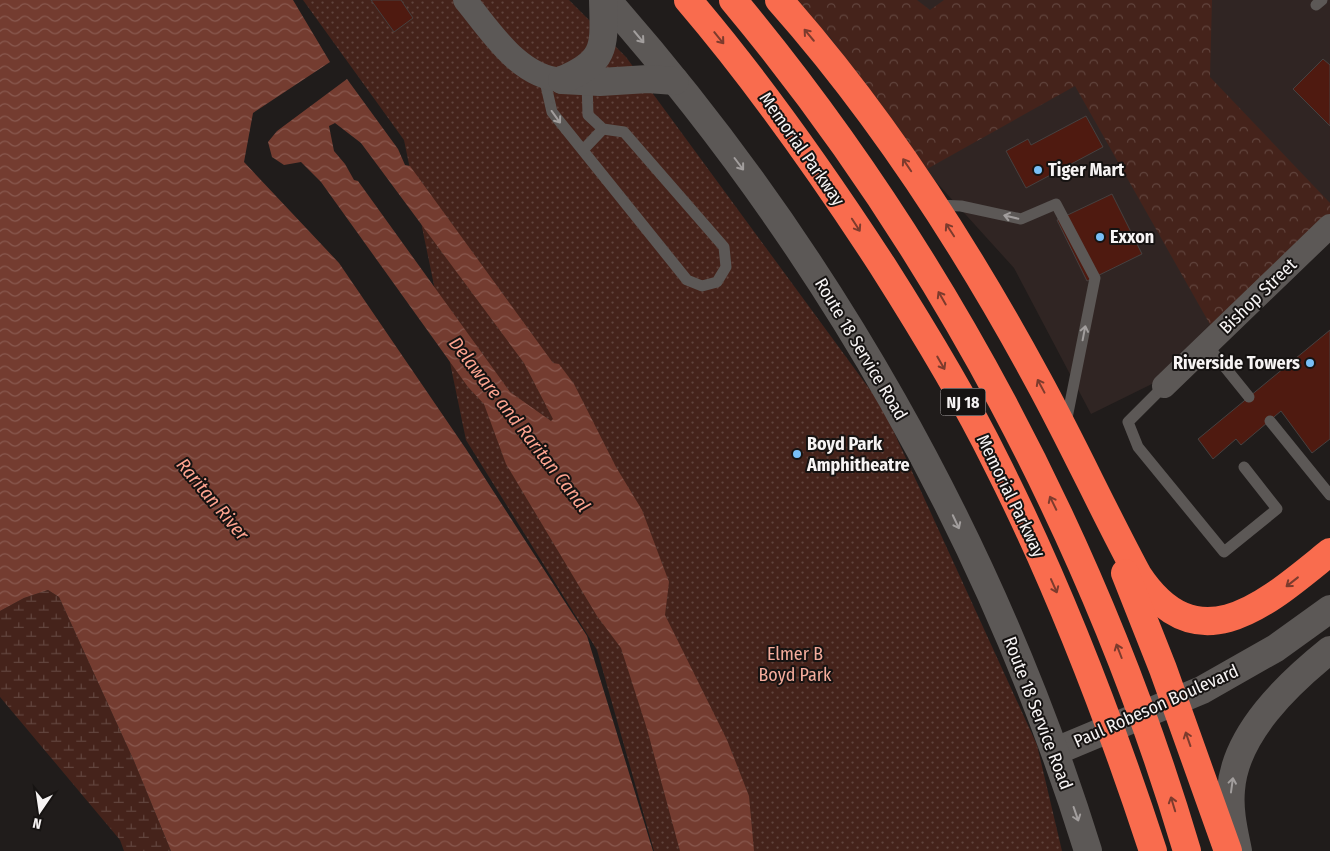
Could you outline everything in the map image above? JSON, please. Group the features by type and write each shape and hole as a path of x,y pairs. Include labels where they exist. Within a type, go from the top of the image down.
{"highway":[{"name":"Memorial Parkway","path":"688,0 767,99 835,194 925,335 994,458 1081,650 1124,764 1153,851"},
{"name":"Memorial Parkway","path":"732,0 800,84 880,200 934,283 1008,414 1078,556 1114,639 1152,740 1188,851"},
{"path":"779,0 862,101 934,205 1023,354 1102,508 1145,586 1159,602 1188,617 1209,621 1242,615 1281,590 1330,552"},
{"path":"1102,508 1178,710 1228,851"}],"main road":[{"path":"565,79 590,66 600,53 604,40 605,0"},
{"name":"Route 18 Service Road","path":"605,0 675,81 790,235 846,321 896,406 935,477 981,574 1028,682 1056,751 1088,851"},
{"path":"565,79 648,79 675,81"},
{"name":"Paul Robeson Boulevard","path":"1056,751 1202,690 1276,648 1330,610"},
{"path":"1238,851 1231,815 1231,791 1239,758 1269,708 1292,683 1330,650"}],"street":[{"path":"465,0 518,61 536,74 565,79"},
{"name":"Bishop Street","path":"1164,386 1330,226"}],"lane":[{"path":"565,79 588,115 603,129 624,132 724,247 726,267 717,282 702,286 687,280 552,112 565,79"},
{"path":"583,150 603,129"},
{"path":"934,205 961,206 1021,219 1056,204 1095,278 1065,433"},
{"path":"1207,345 1249,397"},
{"path":"1164,386 1128,422 1138,447 1224,552 1277,509 1244,467"},
{"path":"1270,421 1330,495"}],"shaded area":[{"path":"783,0 1330,0 1330,212 1158,381 1091,414 1014,268 928,173"}],"green space":[{"name":"Elmer B Boyd Park","path":"303,0 569,0 626,57 882,406 1037,745 1062,851 654,851 597,650 466,440 404,140"},
{"path":"792,0 917,0 930,10 944,0 1212,0 1210,77 1330,203 1330,222 1216,335 1075,86 927,169 830,37"},
{"path":"48,590 59,597 134,761 171,851 124,851 120,840 0,697 0,611 24,598"}],"water":[{"name":"Raritan River","path":"0,0 293,0 330,62 253,113 244,162 339,263 466,449 587,636 653,851 171,851 134,761 59,597 48,590 24,598 0,611"},
{"name":"Delaware and Raritan Canal","path":"347,79 398,149 405,165 410,166 553,363 559,364 574,384 616,467 642,510 669,582 665,615 727,740 749,796 754,851 680,851 647,729 621,648 597,616 506,464 484,404 468,387 321,182 301,162 284,165 272,157 268,142 277,131","holes":["335,123 361,143 524,363 553,419 551,421 510,392 358,181 354,180 345,164 334,151 329,126"]}],"building":[{"path":"371,0 401,0 413,18 394,32"},
{"path":"1323,59 1330,65 1330,126 1293,89"},
{"name":"Tiger Mart","path":"1086,116 1103,147 1026,188 1006,151 1028,139 1031,145"},
{"name":"Exxon","path":"1112,194 1142,254 1087,281 1057,220"},
{"name":"Riverside Towers","path":"1330,330 1330,439 1312,453 1281,411 1241,445 1236,439 1213,459 1198,439"}],"place":[{"name":"Tiger Mart","path":"1038,170"},
{"name":"Exxon","path":"1100,237"},
{"name":"Riverside Towers","path":"1310,363"},
{"name":"Boyd Park Amphitheatre","path":"797,454"}]}
